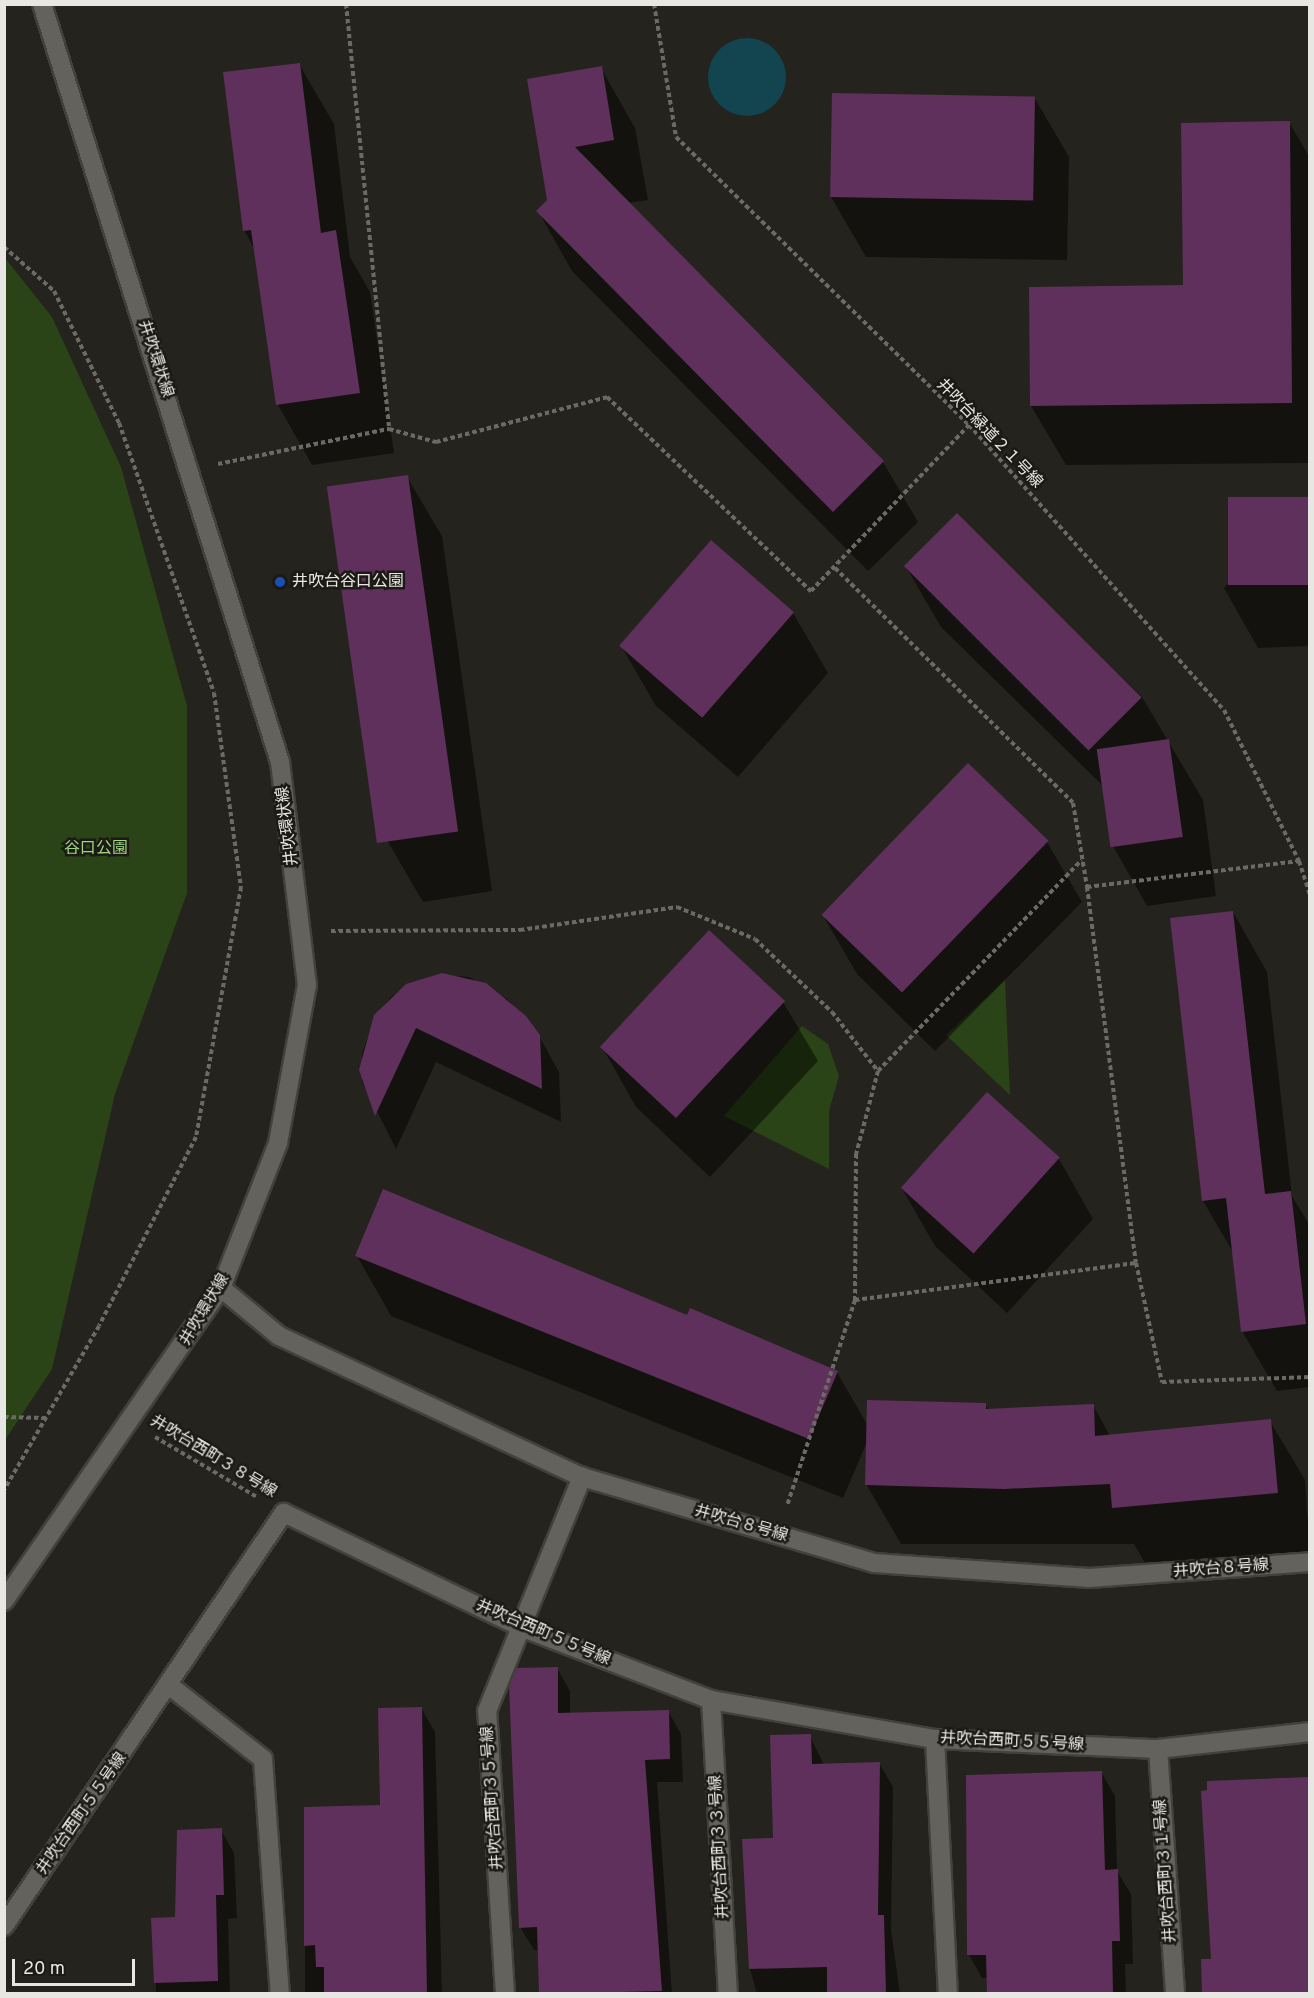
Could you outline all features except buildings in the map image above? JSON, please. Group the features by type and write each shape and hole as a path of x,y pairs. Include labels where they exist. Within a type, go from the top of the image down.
{"street":[{"name":"井吹環状線","path":"4,1601 131,1422 221,1288 278,1143 307,985 280,762 191,469 42,4"},
{"name":"井吹台８号線","path":"221,1288 279,1336 582,1477 874,1563 1089,1578 1310,1562"},
{"name":"井吹台西町３５号線","path":"505,1994 488,1711 582,1477"},
{"name":"井吹台西町５５号線","path":"4,1926 170,1686 284,1513 520,1627 711,1700 936,1739 1158,1749 1310,1732"},
{"path":"170,1686 263,1759 280,1994"},
{"name":"井吹台西町３３号線","path":"711,1700 728,1994"},
{"path":"936,1739 948,1994"},
{"name":"井吹台西町３１号線","path":"1158,1749 1175,1994"}],"path":[{"path":"346,4 389,429"},
{"path":"630,4 662,4"},
{"path":"1166,4 1171,4"},
{"name":"井吹台緑道２１号線","path":"654,5 676,137 969,425 1224,710 1299,861 1310,894"},
{"path":"4,247 54,291 119,423 214,693 241,887 196,1137 4,1490"},
{"path":"191,469 389,429 436,442 606,397 811,591 969,425"},
{"path":"835,568 1073,803 1087,887 1136,1263 1162,1382 1310,1377"},
{"path":"777,1535 855,1300 856,1154 878,1071 1083,860"},
{"path":"1087,887 1299,861"},
{"path":"301,931 520,930 677,907 755,939 832,1012 878,1071"},
{"path":"855,1300 1136,1263"},
{"path":"4,1417 45,1418"},
{"name":"井吹台西町３８号線","path":"131,1422 284,1513"}],"green space":[{"name":"谷口公園","path":"5,258 52,317 121,467 187,706 187,893 115,1094 52,1369 5,1440"},
{"path":"1005,980 1010,1095 946,1035"},
{"path":"802,1026 828,1044 839,1076 829,1111 829,1169 724,1116"}],"water":[{"path":"747,38 762,41 775,49 783,62 786,77 783,92 775,105 762,113 747,116 732,113 719,105 711,92 708,77 711,62 719,49 732,41"}],"place":[{"name":"井吹台谷口公園","path":"280,582"}]}
